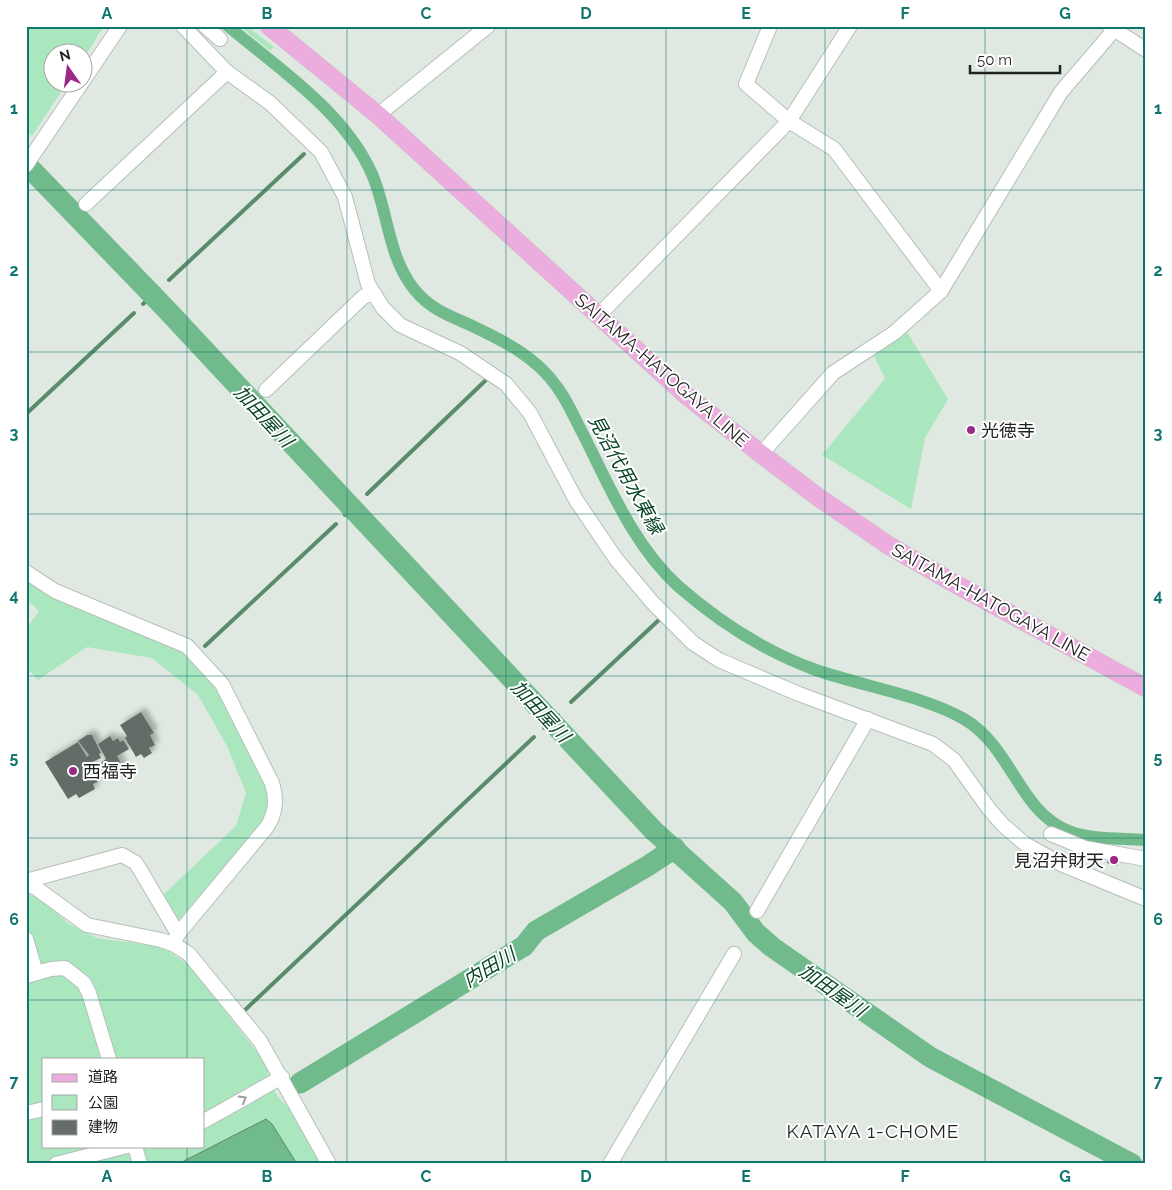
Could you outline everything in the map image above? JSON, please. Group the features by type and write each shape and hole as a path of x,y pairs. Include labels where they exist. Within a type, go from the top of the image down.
{"main road":[{"name":"SAITAMA-HATOGAYA LINE","path":"269,26 378,115 686,395 761,454 818,497 888,545 1146,688"}],"street":[{"path":"30,159 120,26"},
{"path":"183,26 226,72 270,103 321,152 345,197 372,293 382,308 400,325 460,353 506,384 530,413 576,500 616,559 652,602 693,643 719,660 799,694 920,738 945,752 961,769 989,809 1003,825 1025,844 1061,864 1146,899"},
{"path":"205,26 220,39"},
{"path":"378,115 488,26"},
{"path":"770,26 746,84 789,120 834,150 941,291"},
{"path":"598,316 789,120 850,26"},
{"path":"761,454 833,373 894,333 941,291 1061,92 1112,28 1146,50"},
{"path":"86,204 226,72"},
{"path":"266,390 363,297 372,293"},
{"path":"26,572 55,591 187,646 222,684 272,783 275,794 275,811 267,827 175,939"},
{"path":"757,911 868,719"},
{"path":"1050,834 1085,848 1146,859"},
{"path":"26,882 122,856 136,862 175,939 193,957 260,1041 329,1164"},
{"path":"26,882 87,925 175,939"},
{"path":"26,939 31,975 65,968 84,983 108,1058"},
{"path":"610,1164 734,954"},
{"path":"205,1121 288,1088"},
{"path":"26,1113 42,1109"},
{"path":"56,1164 119,1148"},
{"path":"136,1148 140,1164"}],"green space":[{"path":"26,26 104,26 92,45 92,42 42,42 42,92 61,92 32,136 26,130"},
{"path":"247,26 274,47 270,51 242,28"},
{"path":"907,332 948,399 925,438 911,509 822,455 885,379 873,353"},
{"path":"26,578 181,649 224,698 263,780 270,801 267,816 178,921 162,896 236,826 246,793 227,746 198,695 152,658 87,647 38,680 26,667 26,629 39,611 26,599"},
{"path":"26,894 38,897 69,924 97,938 156,946 170,952 189,965 268,1066 273,1088 280,1099 288,1106 320,1164 26,1164"}],"shaded area":[{"path":"266,1119 272,1124 297,1164 178,1164"}],"building":[{"path":"141,712 154,733 150,735 155,745 149,748 152,753 144,758 141,754 136,757 120,725"},
{"name":"西福寺","path":"87,735 92,735 101,753 99,754 101,758 90,763 101,780 93,784 95,789 79,798 76,794 68,799 45,762 78,742 87,757 89,755 78,741"},
{"path":"110,736 113,741 118,738 120,742 123,740 129,749 117,756 123,767 112,774 109,769 104,772 99,764 106,759 98,744"},
{"name":"見沼弁財天","path":"1110,854 1120,857 1117,866 1107,863"}],"waterway":[{"name":"見沼代用水東縁","path":"228,26 309,92 345,130 360,151 377,188 399,263 405,276 420,296 439,310 492,336 528,357 539,366 561,392 623,514 648,552 678,586 726,623 761,645 797,663 834,676 930,704 964,719 980,731 994,746 1026,795 1052,822 1069,831 1087,836 1146,840"},
{"path":"169,280 304,154"},
{"name":"加田屋川","path":"26,164 166,309 654,831 733,902 756,933 772,947 930,1057 1132,1164"},
{"name":"加田屋川","path":"143,304 159,289"},
{"path":"26,414 134,313"},
{"path":"367,494 486,380"},
{"name":"加田屋川","path":"345,515 358,503"},
{"path":"205,646 336,524"},
{"path":"571,702 661,618"},
{"name":"加田屋川","path":"544,728 558,715"},
{"path":"245,1010 534,737"},
{"name":"内田川","path":"300,1083 524,946 536,931 675,848"}],"place":[{"name":"光徳寺","path":"971,430"},
{"name":"西福寺","path":"73,771"},
{"name":"見沼弁財天","path":"1114,860"}],"district":[{"name":"KATAYA 1-CHOME","path":"873,1131"}]}
